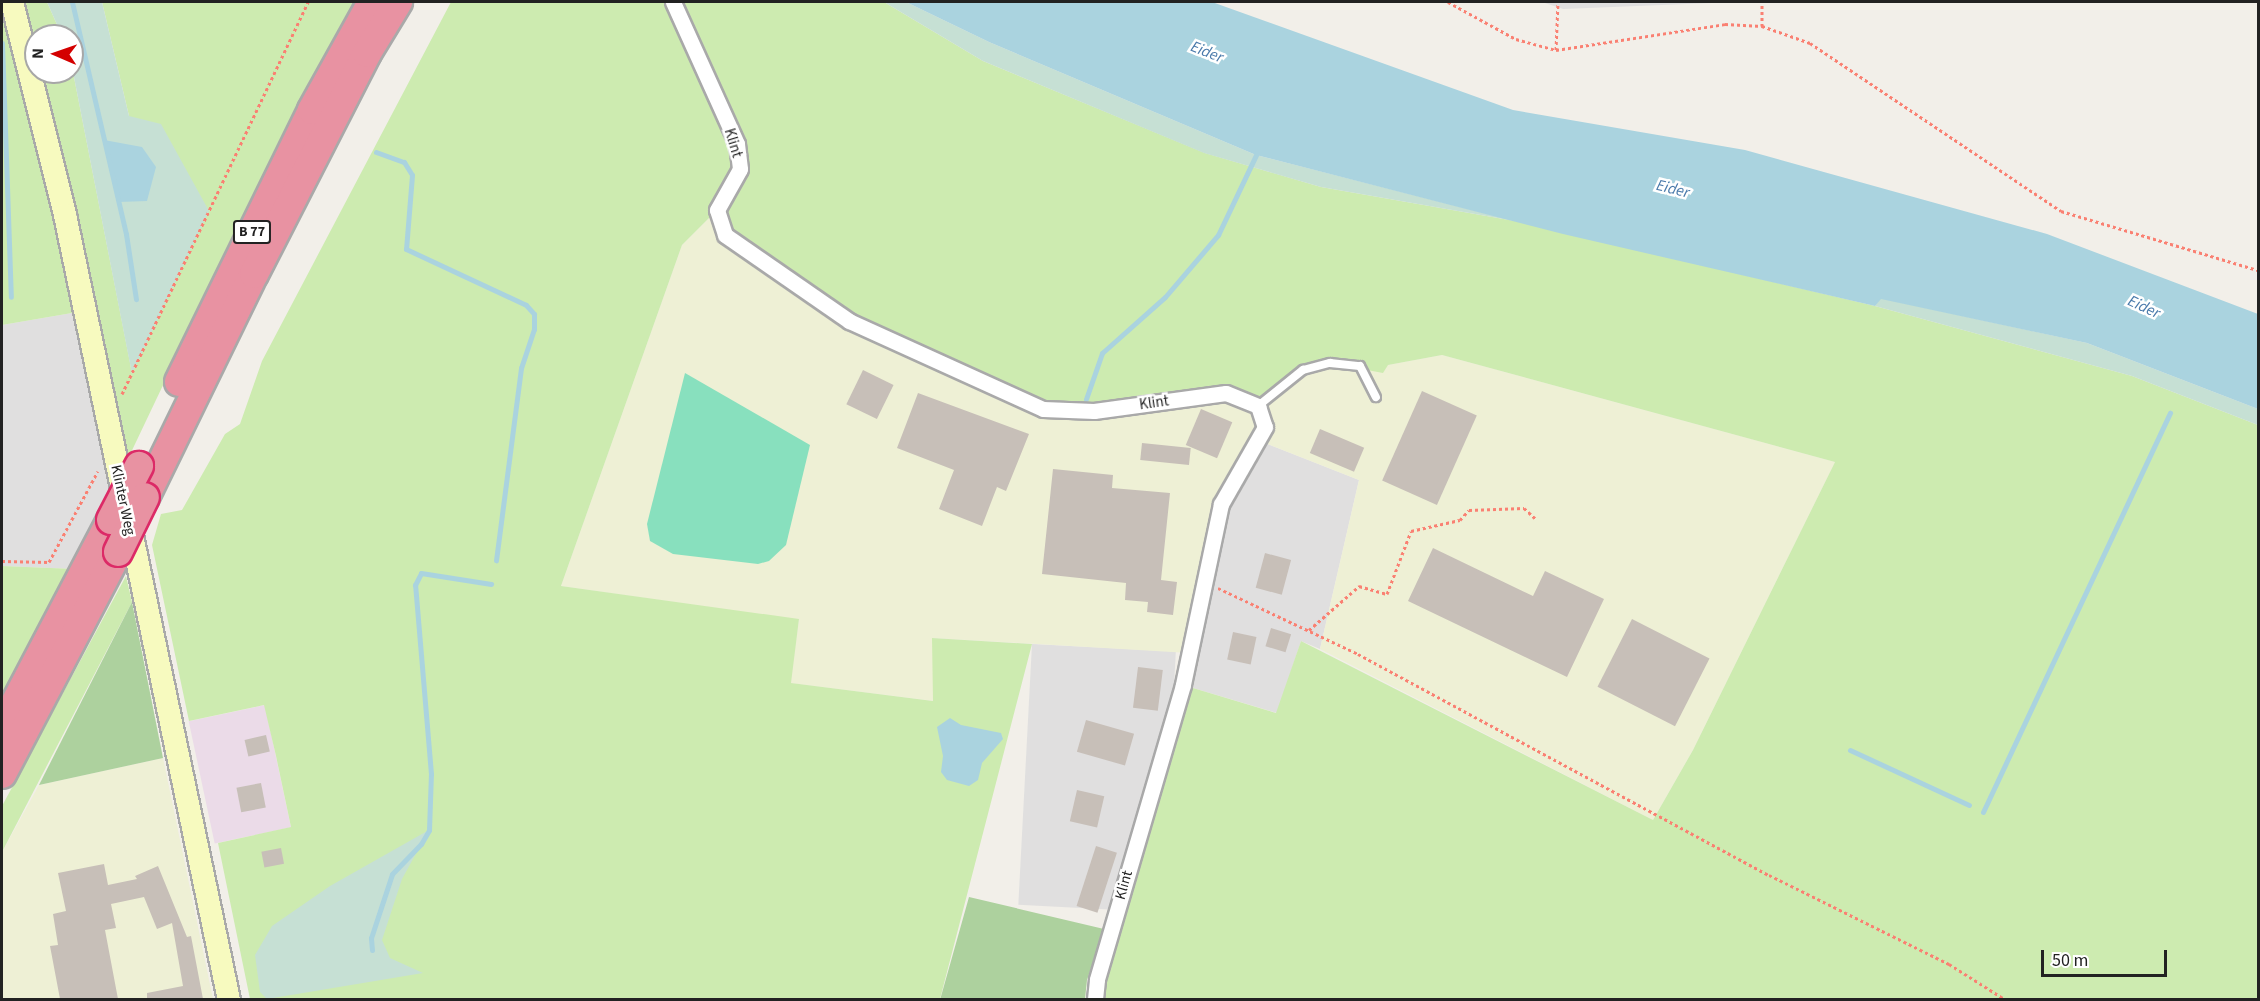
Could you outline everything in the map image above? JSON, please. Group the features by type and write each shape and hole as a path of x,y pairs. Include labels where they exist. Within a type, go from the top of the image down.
{"highway":[{"name":"B 77","path":"2,728 139,466 312,110 372,2"},
{"name":"B 77","path":"2,774 146,497 254,274 367,53 398,2"}],"street":[{"name":"Klinter Weg","path":"12,2 65,214 109,436 229,999"},
{"name":"Klint","path":"674,2 737,144 740,169 717,210 726,235 849,321 1043,409 1094,411 1226,393 1258,406 1265,427 1221,504 1183,685 1097,980 1095,999"}],"lane":[{"path":"1258,406 1303,370 1330,363 1360,366 1376,397"}],"path":[{"path":"2,561 49,562 308,2"},
{"path":"1448,2 1515,39 1556,50 1725,24 1762,26 1810,44 2061,211 2259,270"},
{"path":"1556,50 1558,2"},
{"path":"1762,2 1762,26"},
{"path":"1309,630 1359,586 1387,594 1411,531 1460,520 1469,510 1524,508 1536,519"},
{"path":"1203,581 1309,630 1769,875 1949,964 2006,999"}],"shaded area":[{"path":"1542,2 1736,2 1563,9"},
{"path":"72,313 112,496 75,569 2,566 2,325"},
{"path":"1260,441 1359,480 1320,649 1301,641 1277,713 1183,685 1221,504"},
{"path":"1032,644 1176,652 1162,912 1018,905"},
{"path":"265,705 291,827 215,843 189,721"}],"green space":[{"path":"2,2 47,2 57,24 24,24 24,84 75,84 132,373 129,116 102,2 356,2 253,196 126,463 118,404 99,439 72,313 2,325"},
{"path":"47,2 102,2 129,116 161,124 209,211 132,374 75,84 84,84 84,24 57,24"},
{"path":"451,2 884,2 983,61 1205,153 1321,187 1515,221 1875,306 2132,376 2258,425 2258,999 1095,999 1183,685 1276,713 1301,641 1653,820 1693,750 1835,462 1442,355 1388,365 1383,373 1330,363 1303,370 1258,406 1245,398 1043,409 849,321 725,235 717,210 682,245 561,586 799,619 791,683 933,701 932,638 1032,644 940,999 250,999 218,843 291,827 276,756 264,705 189,721 152,545 161,514 182,510 225,434 240,424 262,361"},
{"path":"884,2 906,2 989,42 1256,155 1515,221 1321,187 1204,153 983,61"},
{"path":"717,210 1303,370 1330,363 1388,365 1442,355 1835,462 1693,750 1653,820 1320,649 1359,480 1260,441 1221,504 1189,653 933,638 934,701 790,683 799,620 561,586 682,245"},
{"path":"1880,298 2087,343 2258,409 2258,425 2132,376 1875,306"},
{"path":"685,373 810,445 786,545 769,561 758,564 673,554 650,541 647,524"},
{"path":"2,566 75,569 2,700"},
{"path":"126,576 132,602 2,852 2,806"},
{"path":"132,602 163,758 39,785"},
{"path":"163,758 213,999 2,1000 2,852 39,785"},
{"path":"429,830 402,879 382,940 390,958 423,973 267,999 260,992 255,955 272,926 330,886"},
{"path":"969,897 1104,929 1087,980 1085,999 940,1000"}],"water":[{"name":"Eider","path":"906,2 1212,2 1513,110 1745,150 2047,234 2258,314 2258,409 2087,343 1881,299 1875,306 1563,234 1256,155 989,42"},
{"path":"104,140 142,147 156,167 147,201 118,202"},
{"path":"950,718 961,725 1001,733 1003,739 982,763 978,780 969,786 947,780 941,772 943,756 937,727"}],"building":[{"path":"863,370 894,385 877,419 846,404"},
{"path":"1422,391 1477,415 1437,505 1382,481"},
{"path":"918,393 1029,434 1006,491 997,487 982,526 939,509 954,470 897,448"},
{"path":"1201,409 1232,422 1217,458 1186,445"},
{"path":"1320,429 1364,448 1354,472 1310,453"},
{"path":"1142,443 1191,448 1189,465 1140,460"},
{"path":"1053,469 1113,475 1112,488 1170,493 1161,580 1177,582 1173,615 1147,612 1148,602 1125,600 1126,583 1042,574"},
{"path":"1433,548 1533,596 1545,571 1604,599 1567,677 1408,601"},
{"path":"1265,553 1291,560 1282,595 1256,588"},
{"path":"1632,619 1710,658 1675,726 1597,687"},
{"path":"1271,628 1291,634 1286,652 1265,646"},
{"path":"1233,632 1256,637 1251,664 1227,659"},
{"path":"1138,667 1163,670 1158,711 1133,708"},
{"path":"1086,720 1134,734 1125,766 1077,752"},
{"path":"266,735 270,752 248,757 245,740"},
{"path":"261,783 266,808 241,812 236,788"},
{"path":"1077,790 1104,796 1097,827 1070,821"},
{"path":"1096,846 1117,853 1097,913 1077,906"},
{"path":"281,848 284,864 264,868 261,852"},
{"path":"104,864 108,885 137,879 135,876 158,866 187,937 191,936 203,999 147,999 147,993 183,986 172,923 157,929 144,897 111,904 116,928 105,930 118,999 60,999 50,946 58,945 53,914 66,911 58,873"}],"waterway":[{"path":"72,2 126,234 136,299"},
{"path":"2,43 11,297"},
{"path":"376,152 404,162 412,175 406,249 526,305 534,314 534,329 521,368 496,560"},
{"path":"1086,399 1102,353 1165,297 1218,235 1256,155"},
{"path":"1983,812 2170,413"},
{"path":"372,950 371,938 392,874 421,844 429,830 431,774 415,585 421,573 491,584"},
{"path":"1850,750 1969,805"}]}
